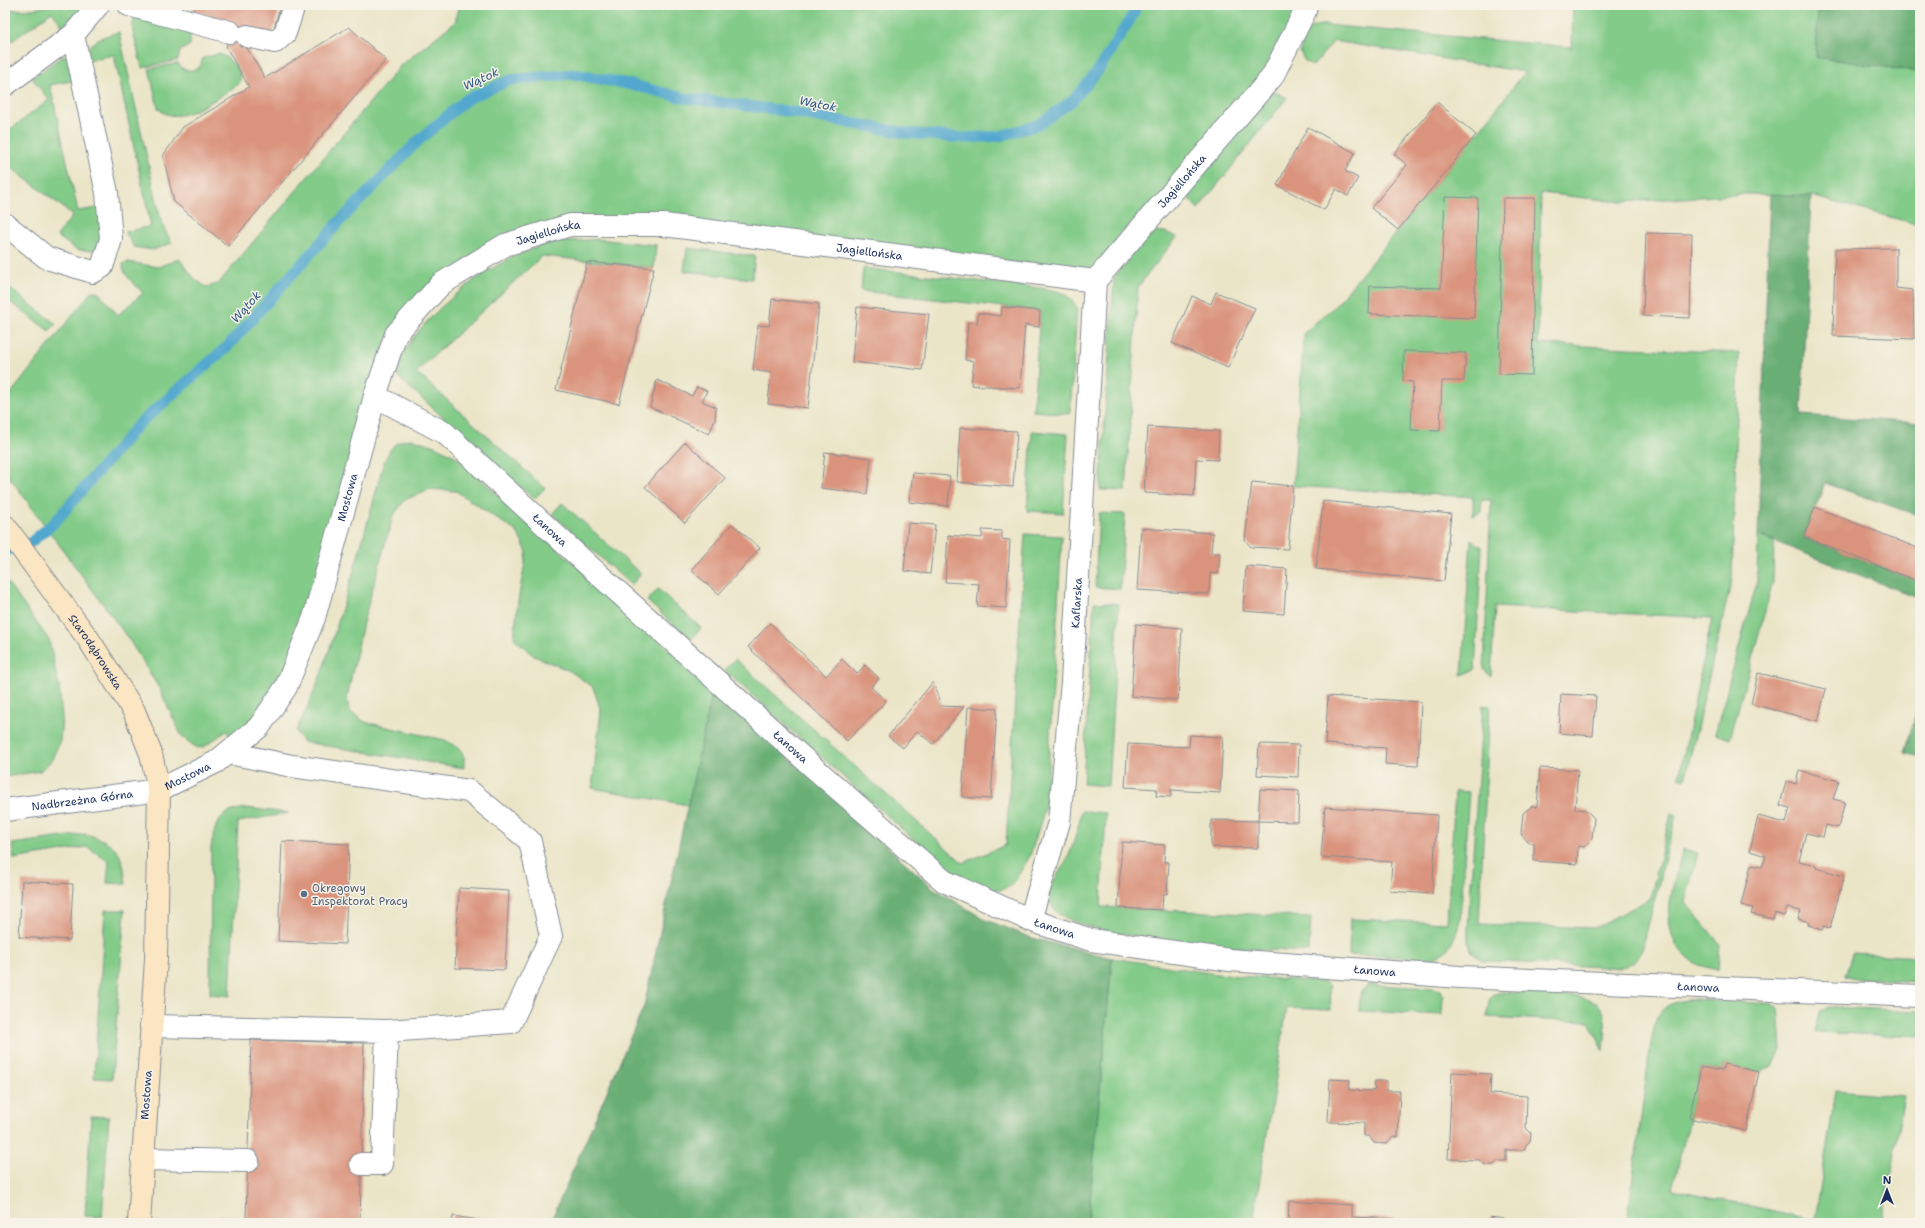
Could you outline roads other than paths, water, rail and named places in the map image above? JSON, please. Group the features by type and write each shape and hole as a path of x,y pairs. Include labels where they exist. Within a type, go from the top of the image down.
{"street":[{"path":"5,85 73,35 98,5"},
{"path":"129,5 275,42 285,33 294,5"},
{"name":"Jagiellońska","path":"375,396 396,334 441,284 505,245 570,225 664,225 1095,281 1272,77 1305,12 1306,5"},
{"path":"5,224 47,258 93,272 102,267 111,239 107,193 73,35"},
{"name":"Kaflarska","path":"1030,920 1059,822 1072,682 1095,281"},
{"name":"Mostowa","path":"138,1223 156,959 159,790 216,762 230,753 259,727 286,687 316,611 375,396"},
{"name":"Łanowa","path":"375,396 445,433 587,564 807,761 944,880 1030,920 1091,940 1230,960 1460,978 1920,996"},
{"name":"Starodąbrowska","path":"5,526 89,640 134,711 151,754 159,790"},
{"path":"151,1026 387,1031 511,1022 551,936 530,840 469,791 292,766 230,753"},
{"name":"Nadbrzeżna Górna","path":"5,810 159,790"},
{"path":"361,1164 382,1164 387,1031"},
{"path":"142,1159 248,1161"}],"waterway":[{"name":"Wątok","path":"5,551 30,543 55,522 138,425 228,346 339,222 417,142 467,99 510,80 573,74 633,85 684,98 786,111 905,133 964,138 1000,136 1038,125 1072,101 1097,72 1134,13 1136,5"}],"place":[{"name":"Okregowy Inspektorat Pracy","path":"304,894"}]}
